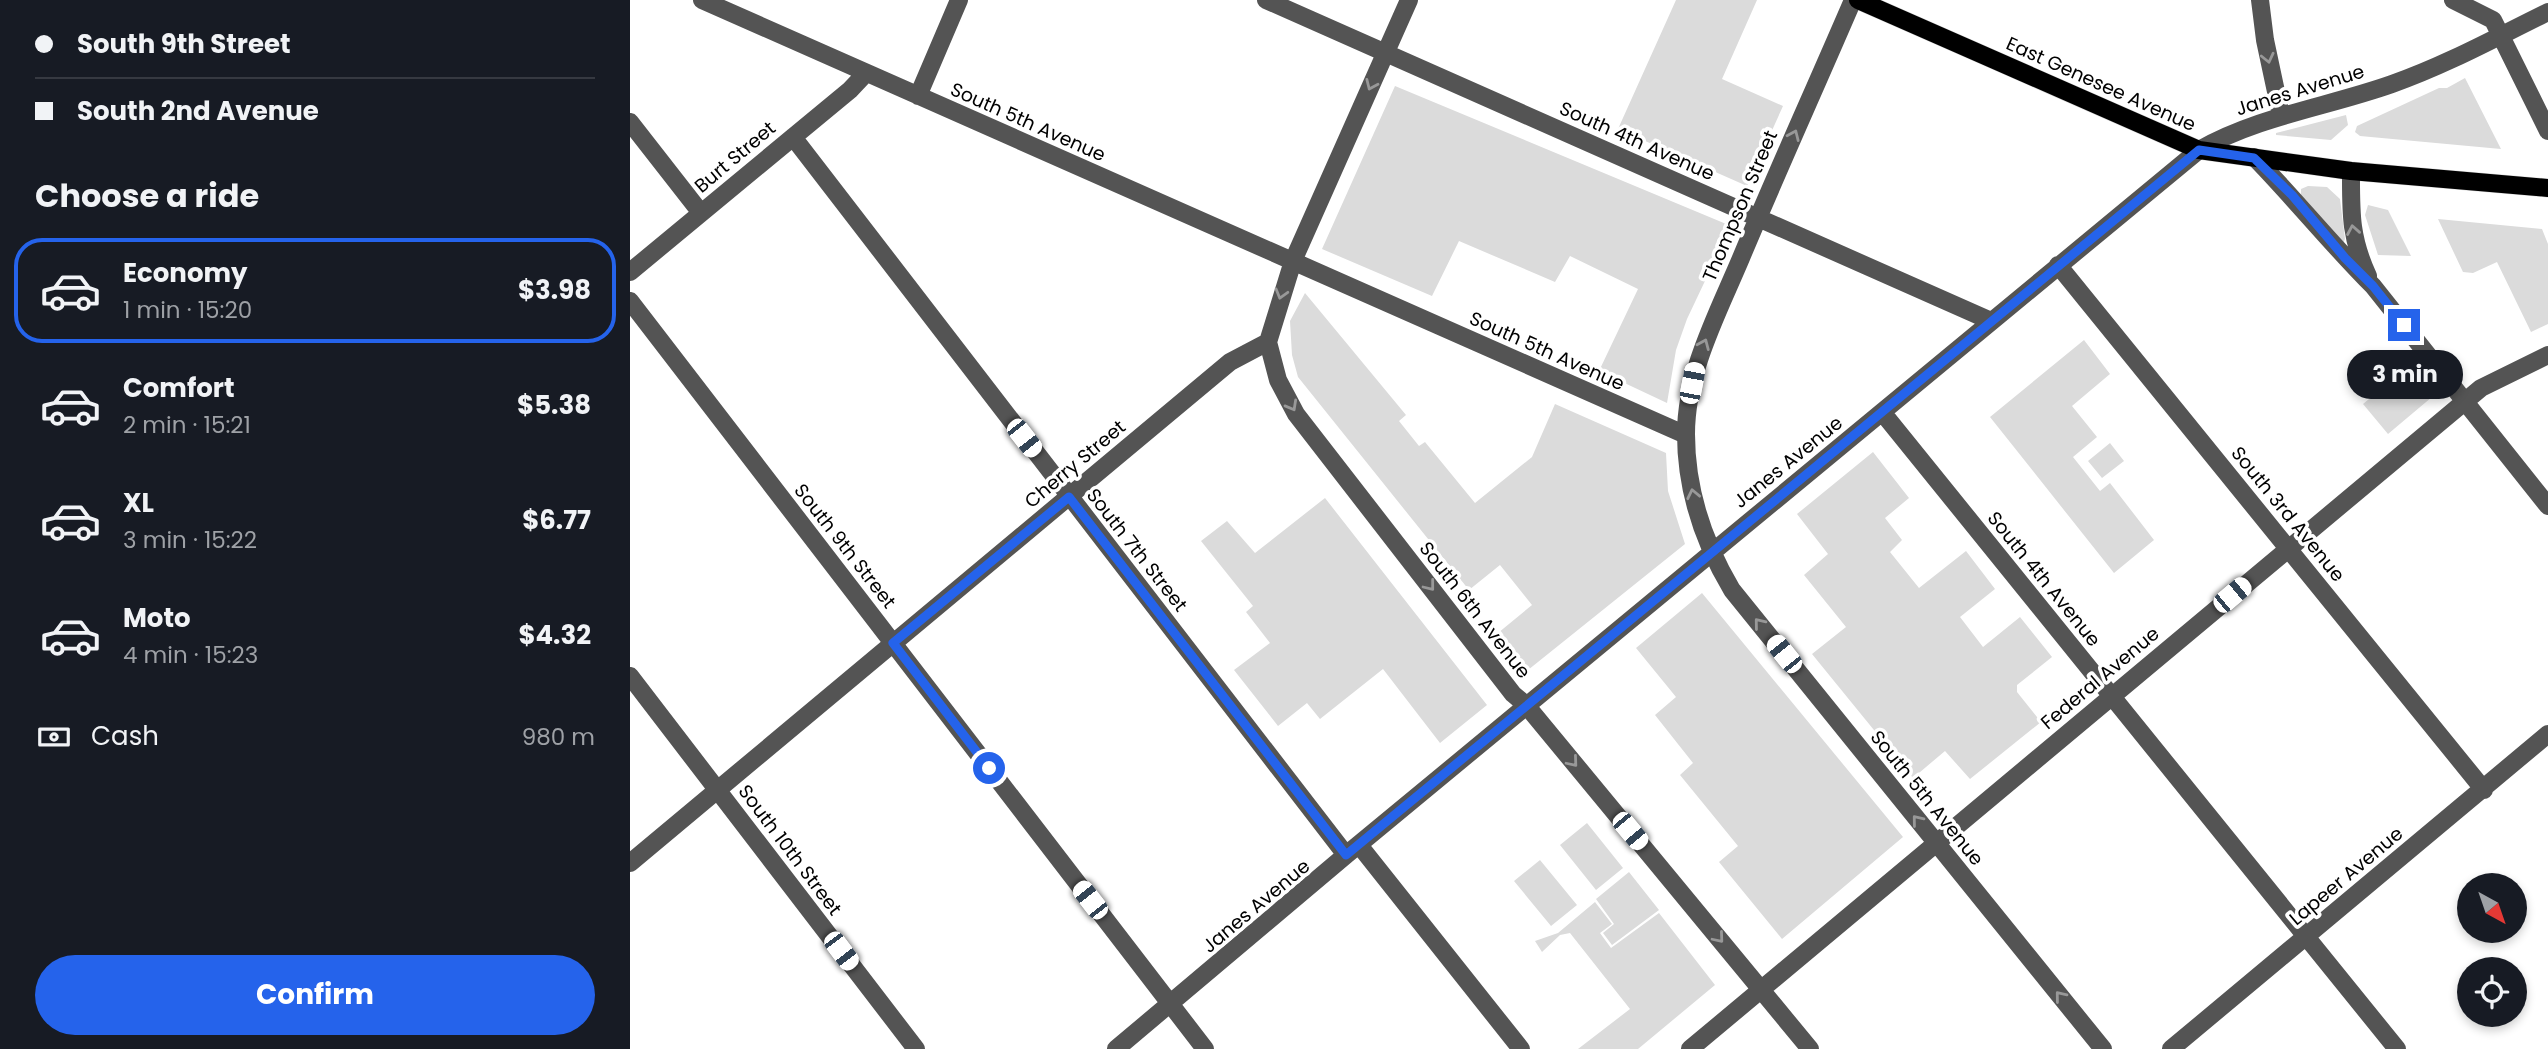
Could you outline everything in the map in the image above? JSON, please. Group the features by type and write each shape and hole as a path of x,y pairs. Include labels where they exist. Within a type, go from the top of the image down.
{"main road":[{"name":"East Genesee Avenue","path":"1855,0 2199,150 2351,171 2548,188"}],"street":[{"name":"South 5th Avenue","path":"702,0 1686,435 1691,483 1698,515 1712,552 1732,590 2103,1049"},
{"path":"918,96 959,0"},
{"name":"South 4th Avenue","path":"1266,0 1991,321"},
{"path":"1268,342 1293,261 1409,0"},
{"name":"Thompson Street","path":"1686,435 1695,366 1758,216 1855,0"},
{"path":"2260,0 2265,40 2281,115"},
{"path":"2453,0 2493,20 2548,131"},
{"name":"Janes Avenue","path":"1116,1049 1526,705 2199,150 2238,130 2281,115 2393,83 2445,62 2548,12"},
{"name":"Burt Street","path":"630,272 850,90 866,73"},
{"path":"630,122 701,213"},
{"name":"South 7th Street","path":"793,137 1069,497 1353,850 1521,1049"},
{"path":"2254,158 2292,195 2345,258 2373,286 2548,506"},
{"path":"2351,171 2351,226 2359,256 2373,286"},
{"name":"South 3rd Avenue","path":"2058,265 2484,790"},
{"name":"South 9th Street","path":"630,301 1205,1049"},
{"name":"Cherry Street","path":"630,863 1230,362 1268,342"},
{"name":"South 6th Avenue","path":"1268,342 1278,380 1296,414 1513,694 1526,705 1810,1049"},
{"name":"Federal Avenue","path":"1690,1049 2481,388 2548,355"},
{"name":"South 4th Avenue","path":"1882,412 2397,1049"},
{"name":"South 10th Street","path":"630,676 916,1049"},
{"name":"Lapeer Avenue","path":"2171,1049 2548,734"}],"shaded area":[{"path":"1676,0 1757,0 1722,79 1783,106 1747,186 1618,129"},
{"path":"2465,78 2501,149 2360,136 2355,132 2357,126"},
{"path":"1395,86 1731,226 1687,319 1676,350 1667,403 1599,371 1638,289 1570,256 1555,282 1459,241 1432,296 1322,249"},
{"path":"2346,115 2348,125 2331,140 2276,135 2276,133"},
{"path":"2308,186 2327,187 2340,199 2345,239 2343,244 2301,196 2301,189"},
{"path":"2368,205 2388,210 2411,256 2378,255 2365,215"},
{"path":"2438,219 2542,229 2548,244 2548,324 2531,332 2497,262 2473,273 2463,272"},
{"path":"1305,293 1406,415 1399,421 1419,446 1425,442 1475,503 1532,457 1555,404 1666,453 1668,491 1685,544 1528,670 1498,633 1532,605 1500,565 1469,590 1298,377 1292,355 1290,321"},
{"path":"2084,340 2110,374 2072,406 2097,437 2073,457 2100,491 2110,483 2154,540 2114,573 1990,417"},
{"path":"2408,367 2432,397 2388,434 2363,404"},
{"path":"2110,443 2124,461 2102,478 2088,461"},
{"path":"1873,452 1909,498 1885,518 1902,540 1890,552 1919,588 1966,551 1995,589 1960,617 1983,647 2020,617 2052,657 2017,685 2017,692 2041,722 1970,779 1945,751 1913,778 1812,654 1846,627 1804,575 1828,554 1797,514"},
{"path":"1325,498 1487,705 1440,743 1383,669 1320,719 1307,703 1278,726 1234,670 1270,643 1246,612 1253,606 1201,541 1227,521 1255,553"},
{"path":"1702,593 1903,837 1782,939 1719,862 1738,846 1680,775 1693,763 1655,715 1676,697 1636,648"},
{"path":"1587,823 1623,868 1596,890 1560,845"},
{"path":"1540,860 1577,905 1551,926 1514,881"},
{"path":"1629,872 1659,910 1612,945 1603,933 1614,924 1596,899"},
{"path":"1595,902 1612,924 1600,933 1611,948 1659,913 1715,985 1638,1049 1578,1049 1630,1009 1570,933 1560,935 1542,952 1535,941 1558,933"}],"route":[{"path":"989,768 893,643 1069,497 1346,855 2199,150 2254,158 2292,195 2404,325"}]}
